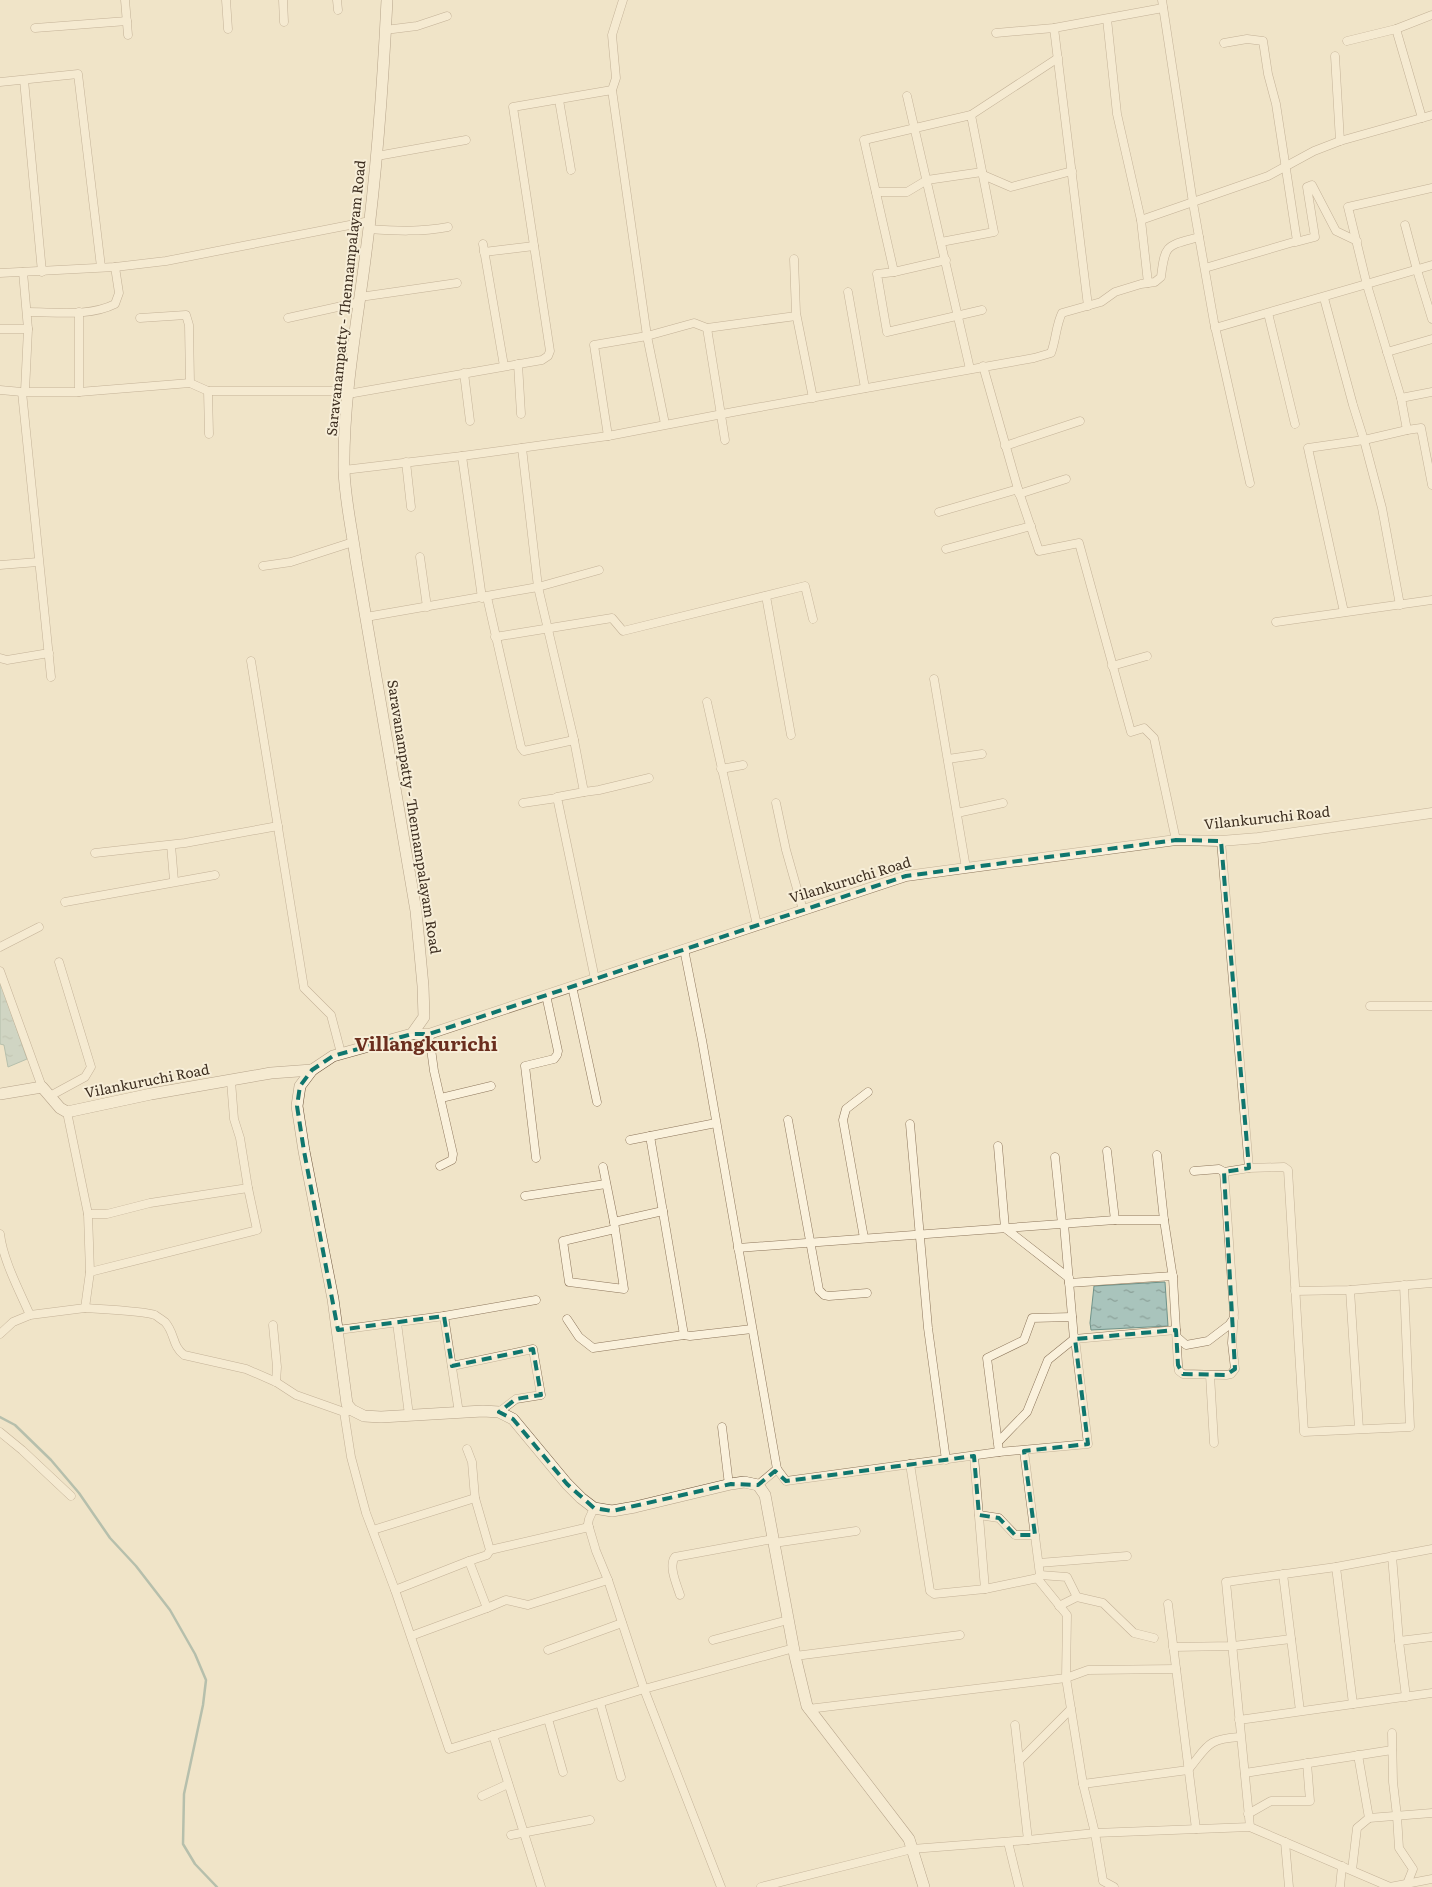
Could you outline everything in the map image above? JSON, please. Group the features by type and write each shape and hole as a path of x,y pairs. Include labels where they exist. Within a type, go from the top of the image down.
{"main road":[{"name":"Saravanampatty - Thennampalayam Road","path":"387,0 381,114 348,392 344,470 346,502 416,911 424,1017 412,1034"},
{"path":"412,1034 333,1056 312,1070 300,1086 297,1106 328,1270 348,1411 364,1416 499,1412 513,1419 567,1484 594,1508 612,1511 729,1484 744,1482 758,1485 765,1496 794,1652 808,1709 909,1838 924,1887"},
{"name":"Vilankuruchi Road","path":"66,1112 102,1106 151,1094 271,1073 312,1070"},
{"path":"0,1094 42,1087 60,1108 66,1112"}],"street":[{"path":"125,0 128,35"},
{"path":"226,0 228,29"},
{"path":"283,0 284,22"},
{"path":"337,0 338,10"},
{"path":"623,0 612,36 616,78 612,90 647,336 665,424"},
{"path":"996,33 1054,28 1107,18 1162,4 1193,203 1215,328 1250,483"},
{"path":"1347,41 1396,29 1432,15"},
{"path":"385,30 417,26 447,16"},
{"path":"1107,18 1117,114 1141,220 1148,283"},
{"path":"35,28 127,22"},
{"path":"1054,28 1088,306"},
{"path":"1396,29 1422,118"},
{"path":"1224,43 1247,39 1263,41 1268,74 1276,104 1296,230 1296,242"},
{"path":"1335,56 1340,141"},
{"path":"894,272 864,140 971,115 1058,58"},
{"path":"0,82 78,74 101,267"},
{"path":"24,80 42,272"},
{"path":"0,390 79,392 190,384 208,391 348,392 542,360 548,356 550,351 513,107 612,90"},
{"path":"907,96 970,369"},
{"path":"559,100 571,170"},
{"path":"941,242 994,232 971,115"},
{"path":"1141,220 1268,176 1314,151 1340,141 1432,115"},
{"path":"377,156 466,140"},
{"path":"876,192 907,192 927,180 982,173 1011,187 1072,172"},
{"path":"1204,268 1315,237 1307,187 1312,185 1336,231 1356,241"},
{"path":"1407,430 1401,398 1367,285 1348,207 1432,188"},
{"path":"0,273 115,267 166,261 369,225 419,231 448,227"},
{"path":"1405,225 1416,270 1432,318"},
{"path":"344,470 608,436 1051,353 1056,339 1058,320 1062,313 1101,302 1115,292 1155,282 1161,277 1164,254 1174,244 1199,237"},
{"path":"504,366 484,248 534,246"},
{"path":"794,259 796,316 813,398"},
{"path":"946,260 877,274 887,332 982,310"},
{"path":"1215,328 1324,298 1432,265"},
{"path":"27,312 79,312 106,308 115,304 119,293 115,267"},
{"path":"23,272 28,329 24,391 38,562 52,677"},
{"path":"288,318 360,299 457,282"},
{"path":"848,292 865,388"},
{"path":"1324,298 1382,508 1400,605"},
{"path":"79,312 79,392"},
{"path":"1268,313 1295,424"},
{"path":"140,318 186,314 190,384"},
{"path":"608,436 594,344 647,336 694,322 707,328 796,316"},
{"path":"707,328 725,440"},
{"path":"0,329 28,329"},
{"path":"1387,352 1432,339"},
{"path":"518,364 521,414"},
{"path":"983,366 1004,446 1039,551 1079,543 1131,732 1144,728 1154,738 1176,840"},
{"path":"464,373 470,421"},
{"path":"208,391 210,434"},
{"path":"1401,398 1432,392"},
{"path":"1004,446 1080,420"},
{"path":"1344,612 1308,448 1364,440 1421,428 1432,485"},
{"path":"522,448 538,587 574,740 584,792"},
{"path":"462,456 484,597 521,747 524,751 574,740"},
{"path":"406,462 412,507"},
{"path":"939,512 1066,479"},
{"path":"946,549 1031,526"},
{"path":"264,566 291,562 354,542"},
{"path":"420,557 428,607"},
{"path":"0,565 38,562"},
{"path":"366,617 538,587 599,570"},
{"path":"495,637 612,618 623,631 805,586 813,619"},
{"path":"766,596 791,735"},
{"path":"1276,622 1432,600"},
{"path":"0,658 7,660 49,653"},
{"path":"1112,666 1146,656"},
{"path":"251,661 304,988 331,1015 341,1053"},
{"path":"934,679 966,868"},
{"path":"707,702 756,926"},
{"path":"948,759 982,754"},
{"path":"721,769 743,764"},
{"path":"523,803 599,790 649,778"},
{"path":"557,798 595,979"},
{"path":"776,802 786,850 803,910"},
{"path":"957,813 1003,803"},
{"name":"Vilankuruchi Road","path":"412,1034 428,1034 906,876 1176,840 1221,841 1258,838 1432,813"},
{"path":"95,853 171,845 278,826"},
{"path":"1221,841 1250,1168"},
{"path":"171,845 174,881"},
{"path":"65,902 215,875"},
{"path":"0,947 39,927"},
{"path":"684,950 776,1469 786,1480 999,1452 1088,1444 1074,1339 1056,1157"},
{"path":"50,1096 85,1077 91,1067 59,962"},
{"path":"0,971 4,992 42,1087"},
{"path":"572,986 598,1102"},
{"path":"536,1158 525,1066 554,1059 557,1056 558,1051 546,995"},
{"path":"1370,1006 1432,1006"},
{"path":"428,1034 453,1154 452,1160 440,1166"},
{"path":"90,1272 257,1230 240,1138 234,1119 231,1081"},
{"path":"441,1098 491,1086"},
{"path":"864,1238 843,1120 846,1109 868,1092"},
{"path":"66,1112 88,1214 90,1272 85,1308"},
{"path":"788,1120 818,1287 821,1293 829,1296 867,1293"},
{"path":"630,1140 716,1123"},
{"path":"910,1124 928,1328 946,1460"},
{"path":"650,1136 684,1335"},
{"path":"998,1146 1005,1228 1069,1281 1173,1276"},
{"path":"1107,1152 1115,1220"},
{"path":"1157,1155 1164,1220 1173,1276 1179,1371 1183,1374 1226,1375 1231,1374 1235,1369 1232,1343 1234,1318 1224,1172"},
{"path":"602,1167 614,1226 624,1289 569,1282 563,1241 614,1226 663,1211"},
{"path":"1194,1172 1219,1169 1224,1172 1250,1168 1284,1167 1288,1170 1304,1432 1410,1427 1404,1285"},
{"path":"525,1196 606,1184"},
{"path":"88,1214 107,1214 150,1203 248,1188"},
{"path":"738,1248 1115,1220 1164,1220"},
{"path":"0,1234 16,1283 30,1315"},
{"path":"1295,1291 1350,1290 1432,1283"},
{"path":"1350,1290 1359,1429"},
{"path":"338,1330 444,1316 536,1300"},
{"path":"0,1334 12,1322 30,1315 85,1308 154,1314 164,1322 171,1332 174,1344 184,1355 246,1369 276,1382 296,1395 348,1411 351,1457 373,1530 449,1749 644,1690 794,1652 960,1635"},
{"path":"444,1316 459,1413"},
{"path":"999,1452 987,1358 1024,1340 1032,1318 1072,1317"},
{"path":"1177,1334 1186,1345 1208,1341 1234,1318"},
{"path":"568,1319 579,1337 592,1348 684,1335 690,1336 752,1329"},
{"path":"397,1323 409,1416"},
{"path":"273,1325 277,1366 276,1382"},
{"path":"998,1442 1027,1412 1048,1360 1074,1339 1177,1334"},
{"path":"452,1366 533,1349 541,1395 516,1399 499,1412"},
{"path":"1210,1375 1214,1443"},
{"path":"722,1427 729,1484"},
{"path":"0,1432 71,1496"},
{"path":"467,1449 472,1462 475,1498 490,1550"},
{"path":"1024,1451 1035,1535 1038,1576 1067,1615 1066,1678 1083,1784 1095,1833 1103,1882 1114,1887"},
{"path":"974,1456 985,1589"},
{"path":"910,1464 930,1591 934,1594 985,1589 1038,1576 1067,1577 1077,1597"},
{"path":"758,1485 776,1469"},
{"path":"373,1530 475,1498"},
{"path":"594,1508 589,1519 589,1527 596,1551 608,1580 644,1690 720,1887"},
{"path":"979,1515 999,1518 1015,1535 1035,1535"},
{"path":"395,1590 487,1555 490,1550 589,1527"},
{"path":"680,1595 672,1566 672,1560 675,1557 774,1541 856,1531"},
{"path":"1250,1826 1226,1582 1336,1568 1432,1550"},
{"path":"1038,1563 1127,1556"},
{"path":"1392,1556 1406,1696"},
{"path":"469,1561 487,1608"},
{"path":"1336,1568 1353,1704"},
{"path":"1283,1574 1300,1711"},
{"path":"411,1636 506,1600 528,1606 608,1580"},
{"path":"1059,1606 1077,1597 1103,1602 1134,1633 1154,1638"},
{"path":"1168,1604 1196,1829"},
{"path":"713,1640 788,1620"},
{"path":"548,1650 622,1623"},
{"path":"1399,1641 1432,1637"},
{"path":"1173,1647 1233,1646 1291,1639"},
{"path":"808,1709 1066,1678 1088,1670 1176,1669"},
{"path":"1239,1720 1432,1693"},
{"path":"600,1703 621,1777"},
{"path":"1019,1761 1071,1708"},
{"path":"548,1719 563,1772"},
{"path":"1015,1725 1028,1840"},
{"path":"1392,1733 1393,1782 1399,1848 1413,1869 1407,1884"},
{"path":"493,1735 541,1887"},
{"path":"1083,1784 1188,1770 1208,1744 1226,1738 1240,1737"},
{"path":"1245,1773 1392,1750"},
{"path":"1358,1756 1369,1818"},
{"path":"1248,1814 1271,1801 1310,1801 1307,1764"},
{"path":"482,1796 508,1784"},
{"path":"1352,1870 1357,1828 1369,1818 1432,1812"},
{"path":"512,1835 590,1820"},
{"path":"761,1887 912,1849 1095,1833 1250,1826 1390,1887 1432,1879"},
{"path":"1008,1842 1019,1887"},
{"path":"1285,1842 1289,1887"},
{"path":"1340,1887 1342,1866"}],"highlighted area":[{"path":"1176,840 1221,841 1249,1168 1224,1172 1235,1369 1226,1375 1183,1374 1178,1365 1176,1330 1075,1339 1088,1444 1024,1451 1035,1535 1015,1535 999,1518 979,1515 974,1456 786,1481 775,1471 758,1485 731,1484 612,1511 594,1508 567,1484 513,1419 499,1412 516,1399 541,1395 533,1349 452,1366 444,1316 338,1330 304,1151 297,1106 300,1086 312,1070 333,1056 412,1034 429,1034 906,876"}],"water":[{"path":"0,980 27,1059 8,1067 4,1045 0,1044"},
{"path":"1165,1282 1168,1326 1091,1330 1094,1286"}],"waterway":[{"path":"0,1417 15,1425 51,1460 79,1493 110,1538 136,1566 170,1610 195,1654 206,1680 203,1705 184,1794 183,1844 195,1864 217,1887"}],"district":[{"name":"Villangkurichi","path":"426,1044"}]}
